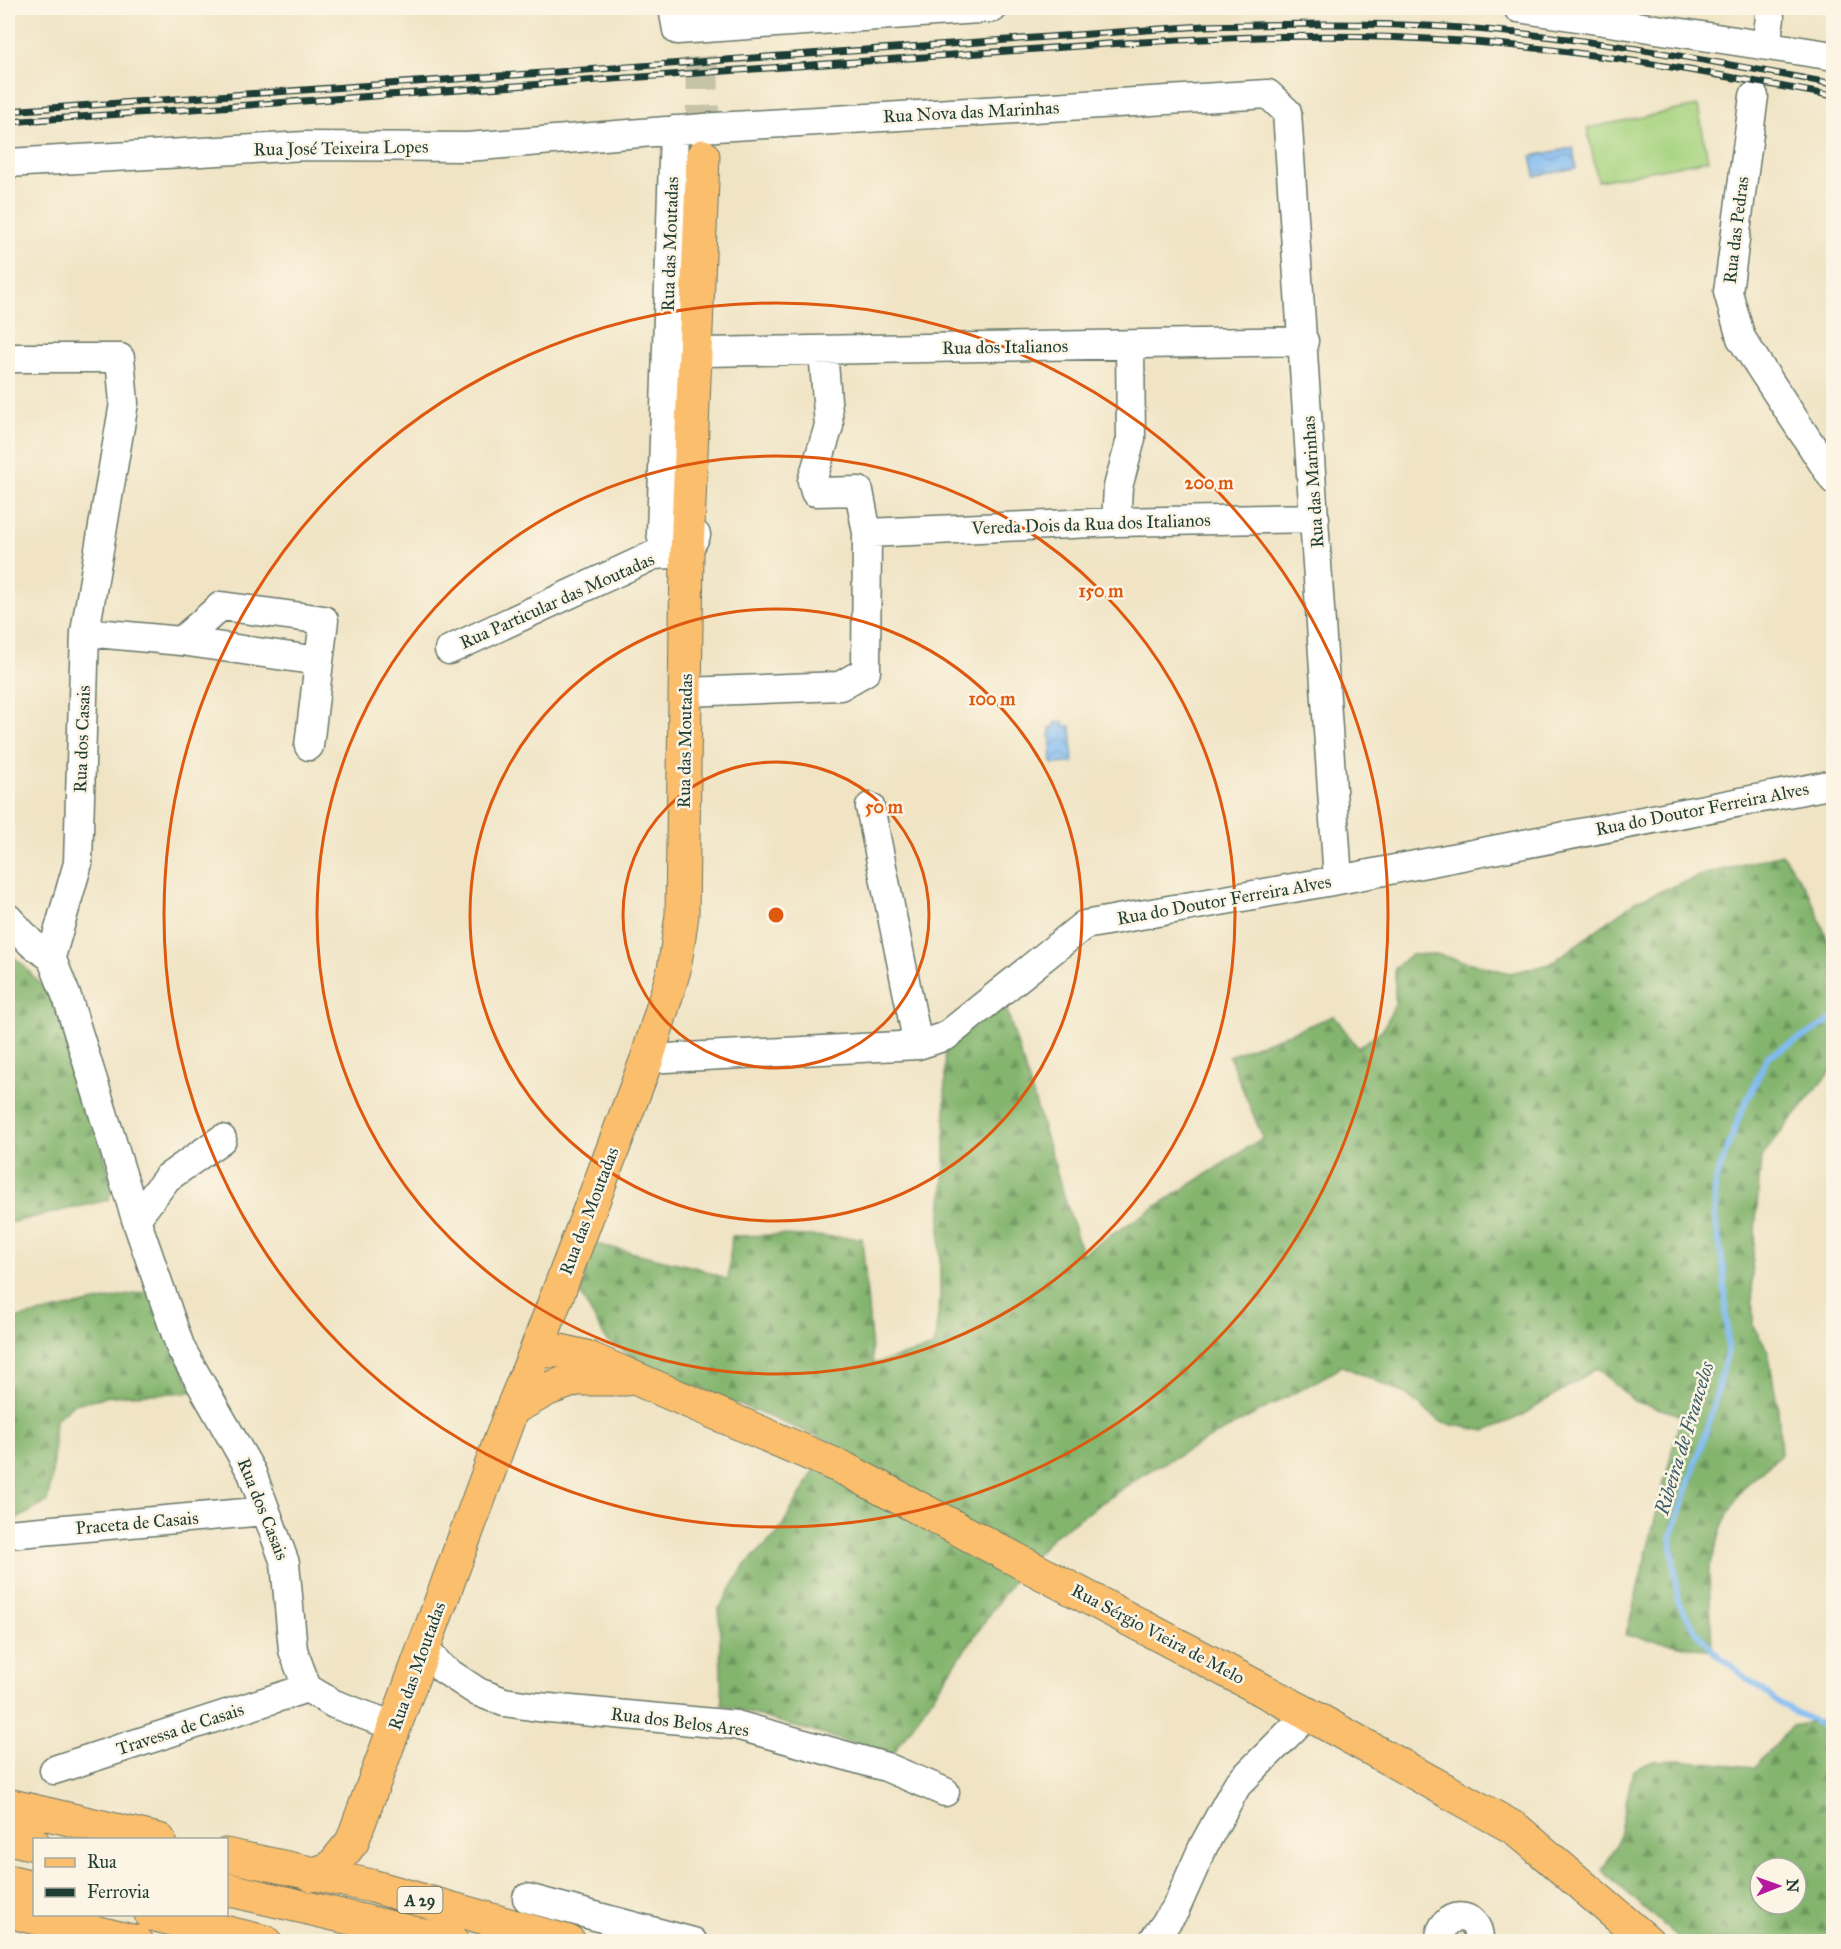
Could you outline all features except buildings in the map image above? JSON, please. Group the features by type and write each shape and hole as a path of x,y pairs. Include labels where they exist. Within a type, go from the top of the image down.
{"main road":[{"name":"Rua das Moutadas","path":"312,1875 331,1868 352,1842 512,1409 647,1059 674,970 682,915 686,692 677,553 709,141"},
{"path":"561,1286 581,1368"},
{"name":"Rua Sérgio Vieira de Melo","path":"536,1351 555,1369 581,1368 636,1379 845,1470 1308,1714 1516,1829 1625,1931 1648,1941"},
{"name":"Rua Sérgio Vieira de Melo","path":"512,1409 581,1368"},
{"path":"8,1805 155,1838"},
{"path":"8,1838 33,1844"},
{"path":"352,1842 361,1868 372,1886"},
{"name":"A 29","path":"228,1855 372,1886 569,1941"},
{"name":"A 29","path":"228,1889 453,1941"},
{"path":"71,1916 136,1941"},
{"path":"159,1916 265,1941"}],"street":[{"path":"673,8 677,30 714,17 993,8"},
{"path":"1518,8 1833,56"},
{"path":"1766,45 1770,18 1769,8"},
{"name":"Rua Nova das Marinhas","path":"674,130 709,141 1268,94"},
{"name":"Rua das Marinhas","path":"1268,94 1287,111 1338,880"},
{"name":"Rua das Pedras","path":"1754,96 1728,292 1741,338 1833,480"},
{"name":"Rua das Moutadas","path":"674,130 661,533 677,553 698,531 706,352 709,141"},
{"name":"Rua José Teixeira Lopes","path":"8,163 305,146 466,147 674,130"},
{"name":"Rua dos Italianos","path":"706,352 1304,341"},
{"path":"1116,522 1118,487 1131,439 1130,345"},
{"path":"686,692 840,686 866,671 867,533 859,491 815,492 812,481 830,426 823,350"},
{"name":"Rua dos Casais","path":"8,358 120,358 124,403 85,632 78,863 51,957 68,999 136,1219 182,1349 252,1473 285,1563 293,1650 307,1688"},
{"name":"Vereda Dois da Rua dos Italianos","path":"867,533 1116,522 1315,518"},
{"name":"Rua Particular das Moutadas","path":"449,650 654,555 677,553"},
{"path":"181,641 221,606 324,620 309,746"},
{"path":"85,632 181,641 319,661"},
{"name":"Rua do Doutor Ferreira Alves","path":"647,1059 918,1045 946,1036 1084,925 1338,880 1833,784"},
{"path":"870,807 918,1045"},
{"path":"8,918 31,942 51,957"},
{"path":"136,1219 167,1178 222,1139"},
{"name":"Praceta de Casais","path":"8,1534 266,1511"},
{"name":"Rua dos Belos Ares","path":"423,1648 443,1669 478,1692 504,1702 736,1725 885,1767 945,1792"},
{"path":"307,1688 334,1704 394,1726"},
{"name":"Travessa de Casais","path":"54,1770 307,1688"},
{"path":"1152,1941 1175,1910 1204,1845 1238,1785 1308,1714"},
{"path":"527,1898 693,1941"},
{"path":"1440,1941 1440,1934 1445,1923 1450,1919 1462,1917 1477,1927 1479,1941"}],"green space":[{"path":"1698,106 1708,160 1598,181 1587,128"},
{"path":"1782,854 1809,893 1833,953 1833,1068 1761,1157 1752,1268 1753,1326 1768,1351 1778,1409 1781,1454 1744,1486 1724,1521 1709,1570 1712,1651 1626,1635 1681,1415 1634,1401 1597,1368 1523,1415 1486,1431 1443,1423 1404,1393 1340,1365 1337,1370 1145,1473 1051,1538 1010,1585 892,1755 722,1705 719,1609 745,1565 778,1533 831,1442 651,1369 607,1341 581,1295 591,1243 698,1268 728,1280 732,1236 862,1238 873,1364 934,1347 940,1298 940,1228 945,1165 945,1050 1004,1001 1082,1254 1263,1138 1229,1056 1334,1016 1358,1048 1384,1028 1395,1004 1395,968 1410,955 1435,954 1510,973 1550,964 1636,901 1702,875"},
{"path":"8,953 22,964 46,990 68,1027 112,1183 109,1200 8,1223"},
{"path":"153,1290 192,1392 110,1396 73,1404 55,1420 52,1477 47,1502 17,1519 8,1520 8,1320"},
{"path":"1833,1721 1833,1941 1681,1941 1602,1870 1617,1845 1633,1770 1653,1761 1678,1760 1755,1767 1792,1726"}],"water":[{"path":"1573,148 1576,168 1535,176 1531,156"},
{"path":"1055,722 1064,722 1064,726 1071,726 1073,763 1052,764 1050,727 1055,727"}],"waterway":[{"name":"Ribeira de Francelos","path":"1834,1018 1768,1056 1740,1115 1715,1182 1715,1218 1724,1270 1728,1350 1709,1422 1671,1538 1678,1602 1696,1631 1714,1652 1777,1702 1834,1732"}],"tunnel":[{"path":"696,8 702,74 703,156"}],"railway":[{"path":"8,111 1203,26 1332,24 1461,28 1555,37 1834,84"},
{"path":"8,122 1107,44 1284,36 1417,38 1555,50 1648,63 1834,96"}]}
